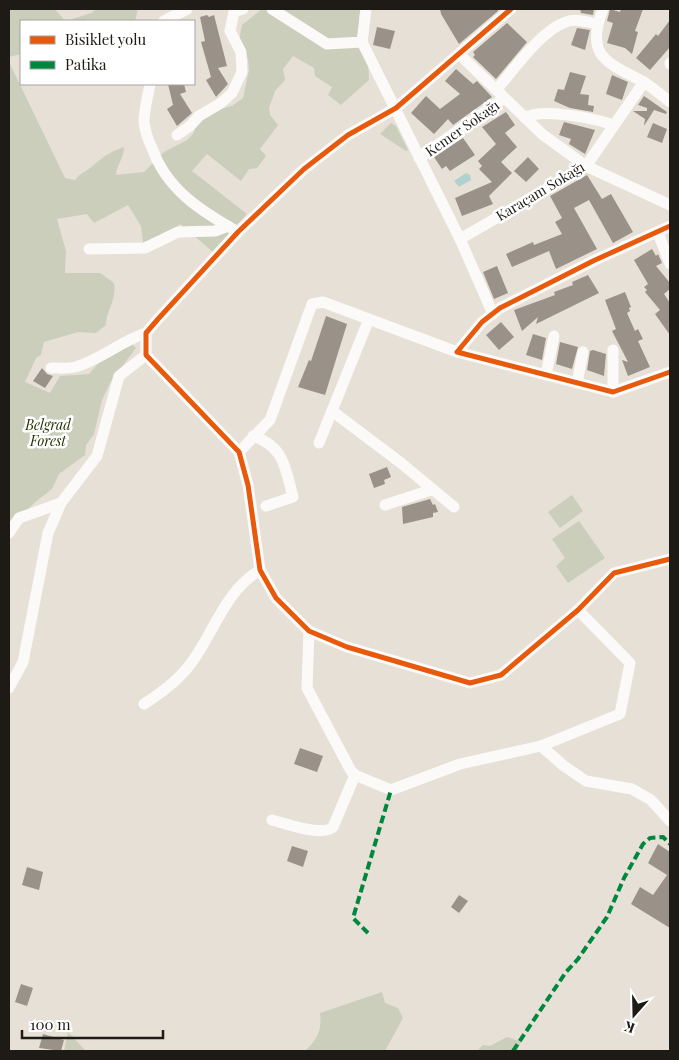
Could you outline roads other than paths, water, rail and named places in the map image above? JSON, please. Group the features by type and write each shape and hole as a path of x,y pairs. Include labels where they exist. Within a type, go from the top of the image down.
{"street":[{"path":"166,20 187,9"},
{"path":"177,135 198,116 221,103 232,93 242,72 241,52 230,31 234,12 243,9"},
{"path":"272,9 327,44 362,42"},
{"path":"366,9 362,42 460,239 493,314"},
{"path":"51,368 72,368 90,362 131,338 146,333 238,232 318,158 348,135 396,108 511,9"},
{"path":"603,9 597,24 598,48 602,60 644,82 670,102"},
{"name":"Kemer Sokağı","path":"419,158 500,94 554,28 567,21 581,20 597,24"},
{"path":"459,54 542,134 586,166 670,206"},
{"name":"Karaçam Sokağı","path":"460,239 586,166 644,82"},
{"path":"150,85 144,121 147,137 158,164 181,194 238,232"},
{"path":"525,118 542,113 600,121 614,125"},
{"path":"89,249 145,248 178,232 215,231 228,226"},
{"path":"457,352 482,322 493,314 593,261 670,226"},
{"path":"658,232 670,264"},
{"path":"239,452 270,420 312,304 323,302 457,352 613,392 670,372"},
{"path":"319,443 369,319"},
{"path":"146,333 146,355 239,452 248,485 260,570 276,598 309,631 347,647 470,683 501,675 578,610 614,573 670,559"},
{"path":"546,375 554,336"},
{"path":"612,350 613,392"},
{"path":"577,383 583,352"},
{"path":"9,688 23,662 48,533 61,504 97,456 119,376 146,355"},
{"path":"332,411 402,463 431,490 454,507"},
{"path":"253,436 268,442 282,458 294,497 266,506"},
{"path":"385,505 431,490"},
{"path":"9,533 19,518 61,504"},
{"path":"144,704 168,688 183,674 199,652 233,593 260,570"},
{"path":"309,631 307,688 350,771 391,790 460,764 542,746 620,714 630,664 578,610"},
{"path":"542,746 564,766 586,781 632,789 645,796 670,821"},
{"path":"272,820 320,832 328,830 333,827 356,775"}],"water":[{"path":"466,173 470,175 471,180 459,187 454,181"}],"park label":[{"name":"Belgrad Forest","path":"48,432"}]}
